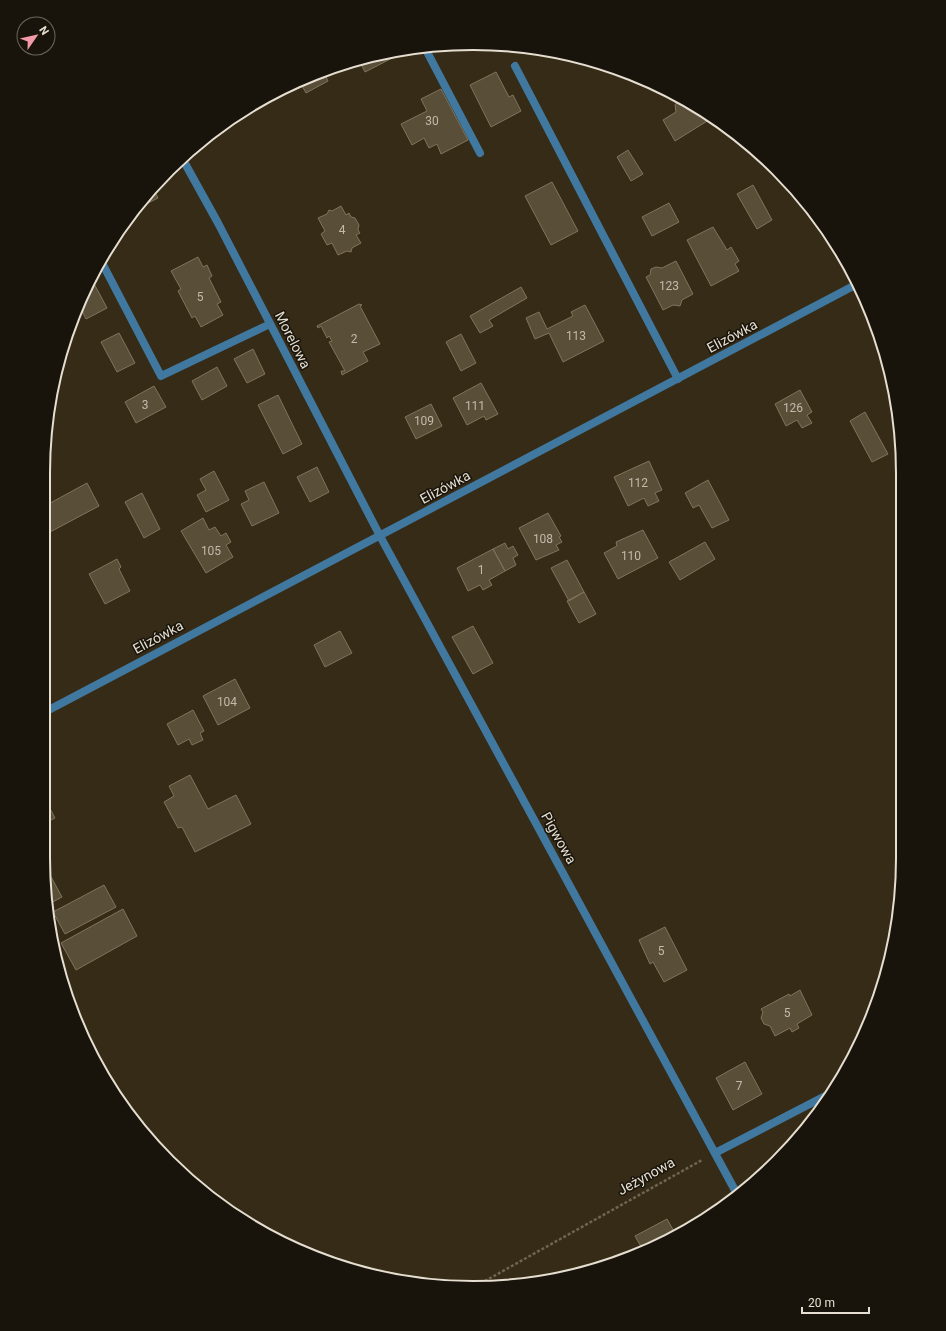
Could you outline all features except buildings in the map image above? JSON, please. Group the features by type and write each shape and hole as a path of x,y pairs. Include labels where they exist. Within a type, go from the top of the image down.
{"street":[{"path":"428,53 480,153"},
{"path":"515,66 678,379"},
{"name":"Morelowa","path":"185,164 380,536"},
{"path":"104,266 161,376 270,324"},
{"name":"Elizówka","path":"50,709 852,287"},
{"name":"Pigwowa","path":"380,536 735,1190"},
{"path":"715,1152 822,1098"}],"path":[{"name":"Jeżynowa","path":"486,1281 715,1152"}]}
